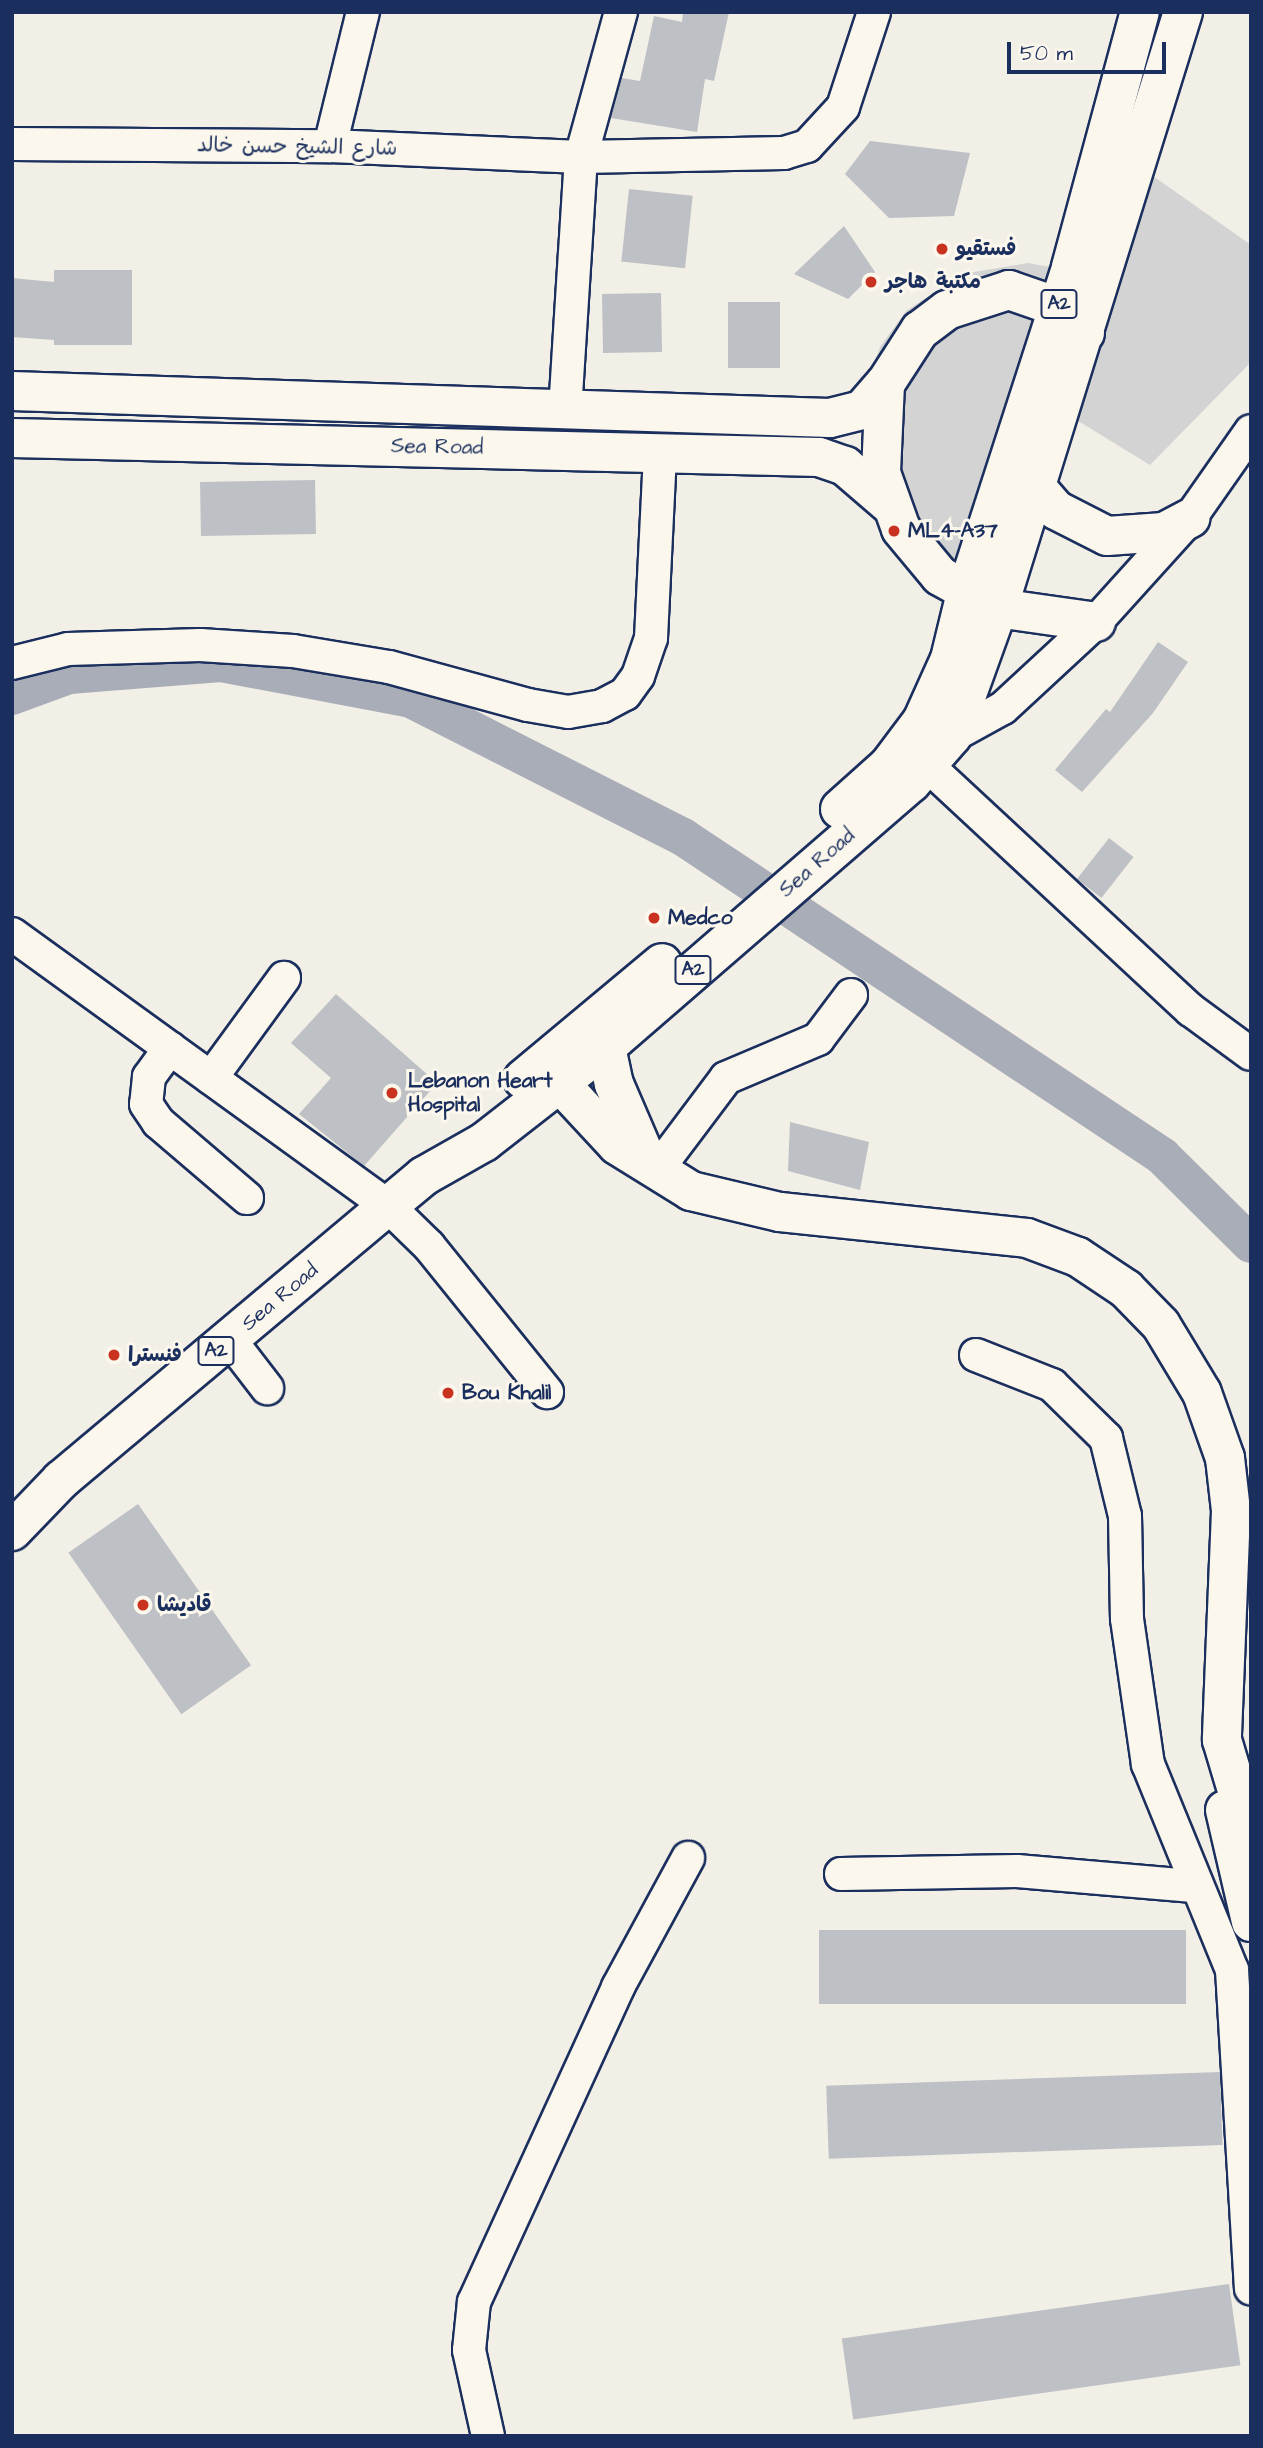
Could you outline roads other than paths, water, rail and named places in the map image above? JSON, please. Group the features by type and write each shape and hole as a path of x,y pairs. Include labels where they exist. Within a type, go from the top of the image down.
{"main road":[{"name":"A2","path":"987,583 1071,320 1179,24 1139,17 1085,216 1071,320"},
{"path":"1009,290 1051,257 1085,216"},
{"name":"A2","path":"1009,290 1071,320"},
{"name":"Sea Road","path":"12,391 830,418 862,410 884,384 920,330 947,310 1009,290"},
{"name":"Sea Road","path":"424,1176 468,1125 551,1074 606,1047 758,897 907,744 1037,488 1054,436 1071,320"},
{"name":"Sea Road","path":"884,384 881,473 888,503"},
{"name":"Sea Road","path":"12,438 819,457 845,466 888,503 919,554 987,583"},
{"path":"1037,488 1063,516 1107,536 1164,532 1190,518"},
{"path":"987,583 1096,622"},
{"name":"Sea Road","path":"12,1531 61,1480 387,1206 424,1176 508,1124 551,1074 758,897 928,766 952,736 987,583"},
{"path":"621,1101 635,1020"},
{"path":"606,1047 640,1159"},
{"path":"551,1074 640,1159"},
{"path":"508,1124 564,1123 728,1203 1027,1238 1078,1257 1126,1289 1161,1325 1202,1393 1225,1458 1231,1511 1225,1696 1251,1837"},
{"path":"1238,1763 1225,1813 1251,1922"}],"street":[{"path":"330,146 363,12"},
{"path":"565,411 581,157 621,12"},
{"name":"شارع الشيخ حسن خالد","path":"12,144 330,146 581,157 755,155 807,146 843,107 874,12"},
{"path":"952,736 1003,708 1096,622 1190,518 1251,431"},
{"path":"12,663 68,649 200,645 293,651 389,667 528,705 568,712 602,706 632,685 651,638 660,453"},
{"path":"928,766 1191,1010 1251,1054"},
{"path":"12,934 387,1206 429,1246 547,1392"},
{"path":"211,1077 284,978"},
{"path":"640,1159 726,1078 818,1038 851,995"},
{"path":"170,1048 149,1076 146,1104 158,1122 247,1199"},
{"path":"230,1340 267,1388"},
{"path":"976,1355 1052,1385 1106,1438 1125,1516 1127,1619 1148,1765 1193,1886 1213,1917 1232,1970 1251,2288"},
{"path":"488,2436 469,2350 474,2302 618,1987 688,1858"},
{"path":"841,1874 1017,1871 1193,1886"}],"waterway":[{"path":"12,696 69,675 221,663 411,699 683,837 1162,1156 1251,1244"}],"place":[{"name":"فستقيو","path":"942,249"},
{"name":"مكتبة هاجر","path":"871,282"},
{"name":"ML4-A37","path":"894,531"},
{"name":"Medco","path":"654,918"},
{"name":"Lebanon Heart Hospital","path":"392,1093"},
{"name":"فنسترا","path":"114,1355"},
{"name":"Bou Khalil","path":"448,1393"},
{"name":"قاديشا","path":"143,1605"}]}
